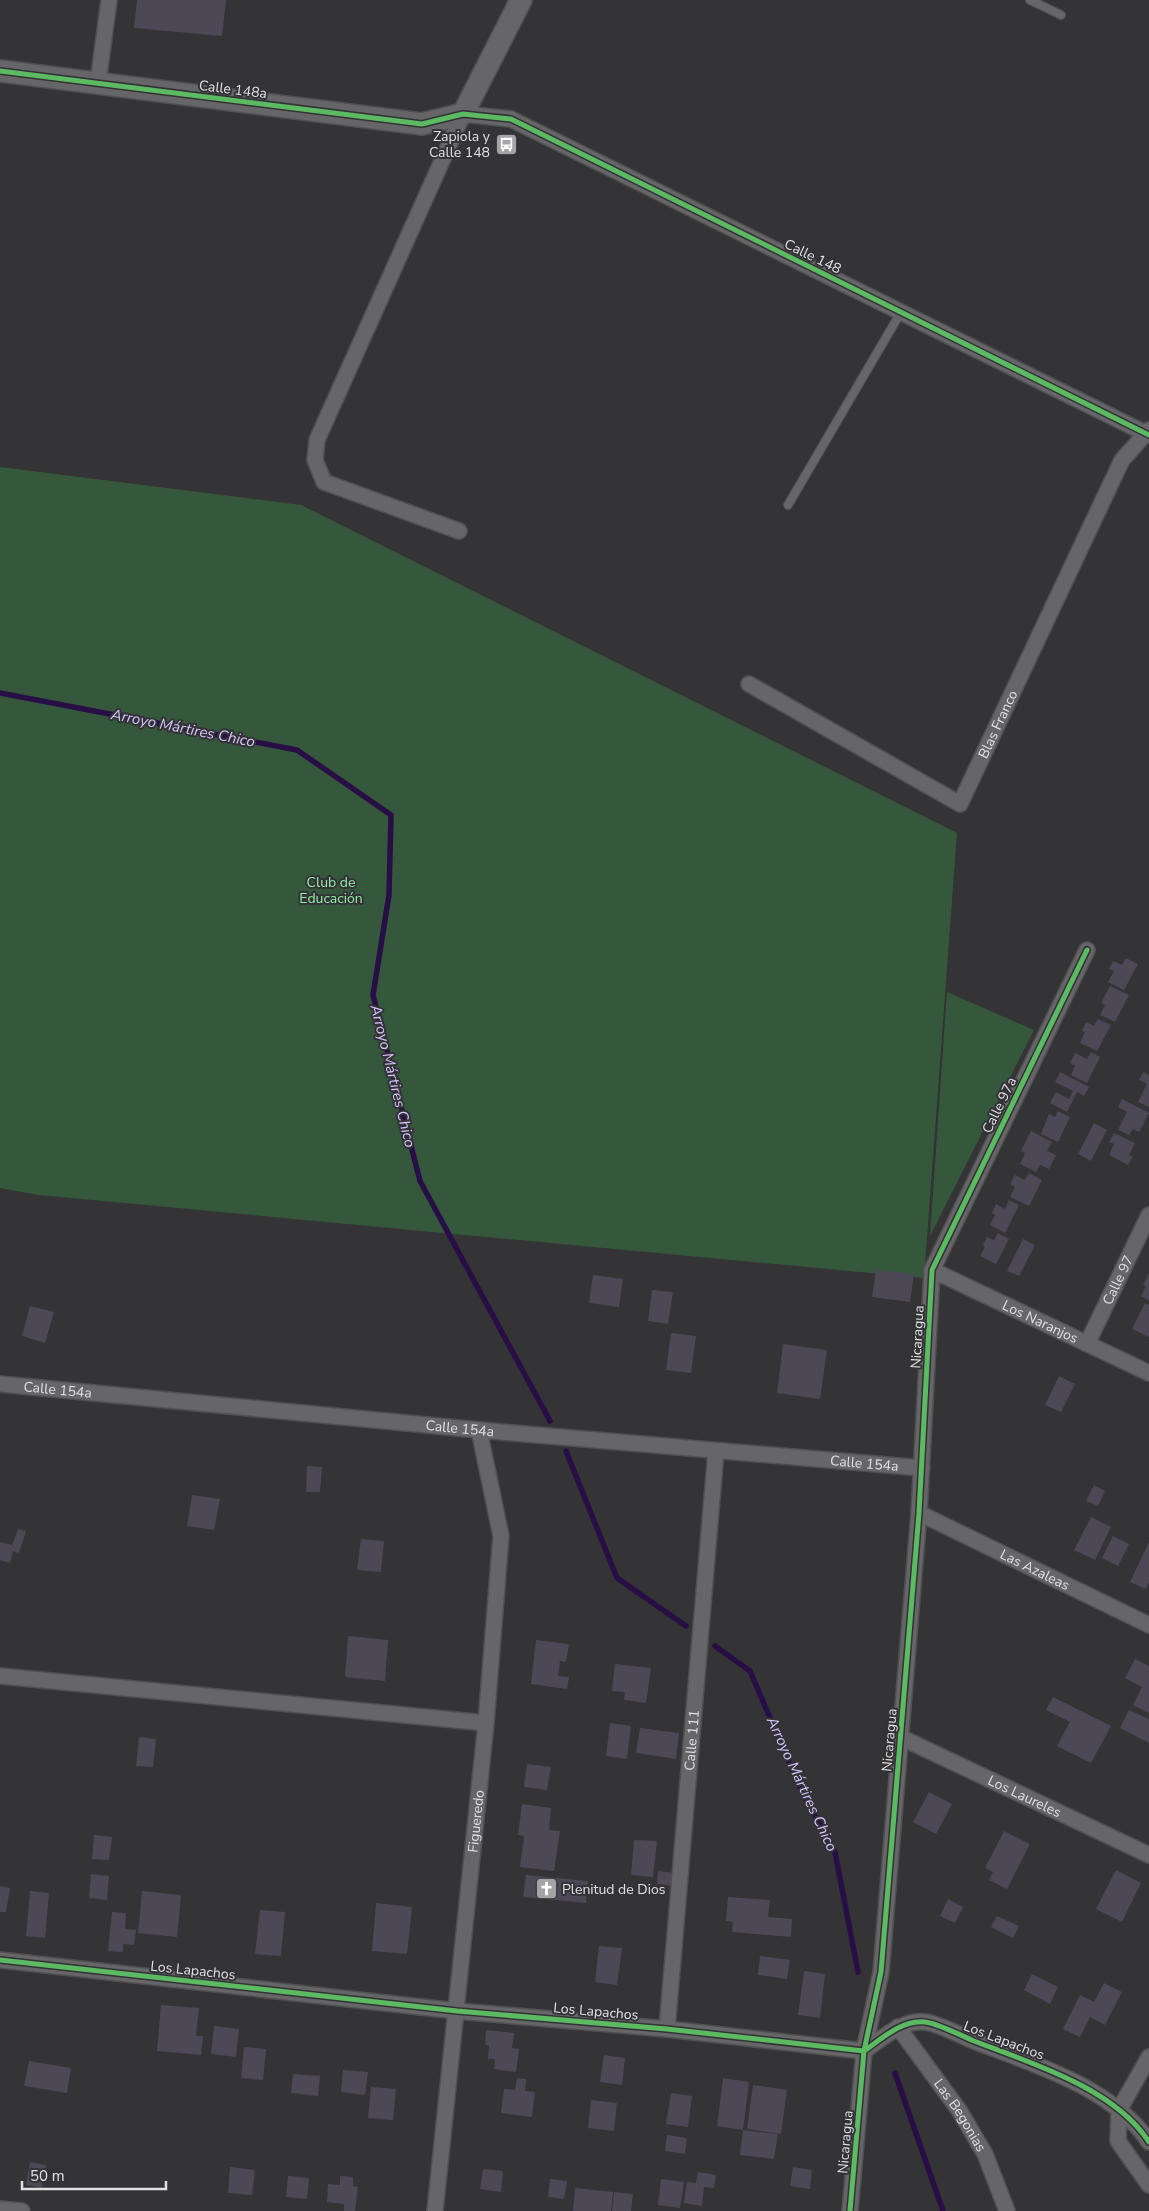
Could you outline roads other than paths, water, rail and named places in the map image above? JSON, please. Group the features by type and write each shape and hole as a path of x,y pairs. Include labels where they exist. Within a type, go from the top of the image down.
{"street":[{"path":"98,83 109,0"},
{"path":"459,531 324,482 315,460 317,440 463,114 521,0"},
{"name":"Calle 148a","path":"0,71 422,124 463,114"},
{"name":"Calle 148","path":"463,114 511,119 1148,433"},
{"name":"Blas Franco","path":"749,684 960,804 1122,460 1148,433"},
{"name":"Calle 97a","path":"932,1270 1087,950"},
{"name":"Calle 97","path":"1087,1344 1149,1215"},
{"name":"Los Naranjos","path":"932,1270 1149,1373"},
{"name":"Nicaragua","path":"850,2211 864,2050 881,1972 919,1513 932,1270"},
{"name":"Calle 154a","path":"0,1384 479,1430 922,1468"},
{"name":"Figueredo","path":"435,2211 486,1723 501,1536 479,1430"},
{"name":"Calle 111","path":"667,2029 716,1451"},
{"name":"Las Azaleas","path":"919,1513 1149,1625"},
{"path":"0,1676 486,1723"},
{"name":"Los Laureles","path":"900,1737 1149,1855"},
{"name":"Los Lapachos","path":"0,1960 457,2011 667,2029 864,2050 898,2027 924,2022 1071,2079 1118,2110 1142,2131 1149,2142"},
{"name":"Las Begonias","path":"898,2027 959,2110 986,2154 1007,2211"},
{"path":"1149,2057 1118,2110 1118,2141 1149,2185"},
{"path":"0,2209 22,2211"}],"lane":[{"path":"1030,0 1061,15"},
{"path":"788,505 901,312"}],"waterway":[{"name":"Arroyo Mártires Chico","path":"0,693 297,750 391,815 389,895 373,995 420,1181 550,1421"},
{"name":"Arroyo Mártires Chico","path":"566,1451 617,1578 686,1626"},
{"name":"Arroyo Mártires Chico","path":"715,1646 750,1671 801,1790 835,1852 858,1972"},
{"name":"Arroyo Mártires Chico","path":"895,2073 943,2211"}],"place":[{"name":"Zapiola y Calle 148","path":"506,144"},
{"name":"Plenitud de Dios","path":"546,1889"}],"park label":[{"name":"Club de Educación","path":"331,890"}]}
